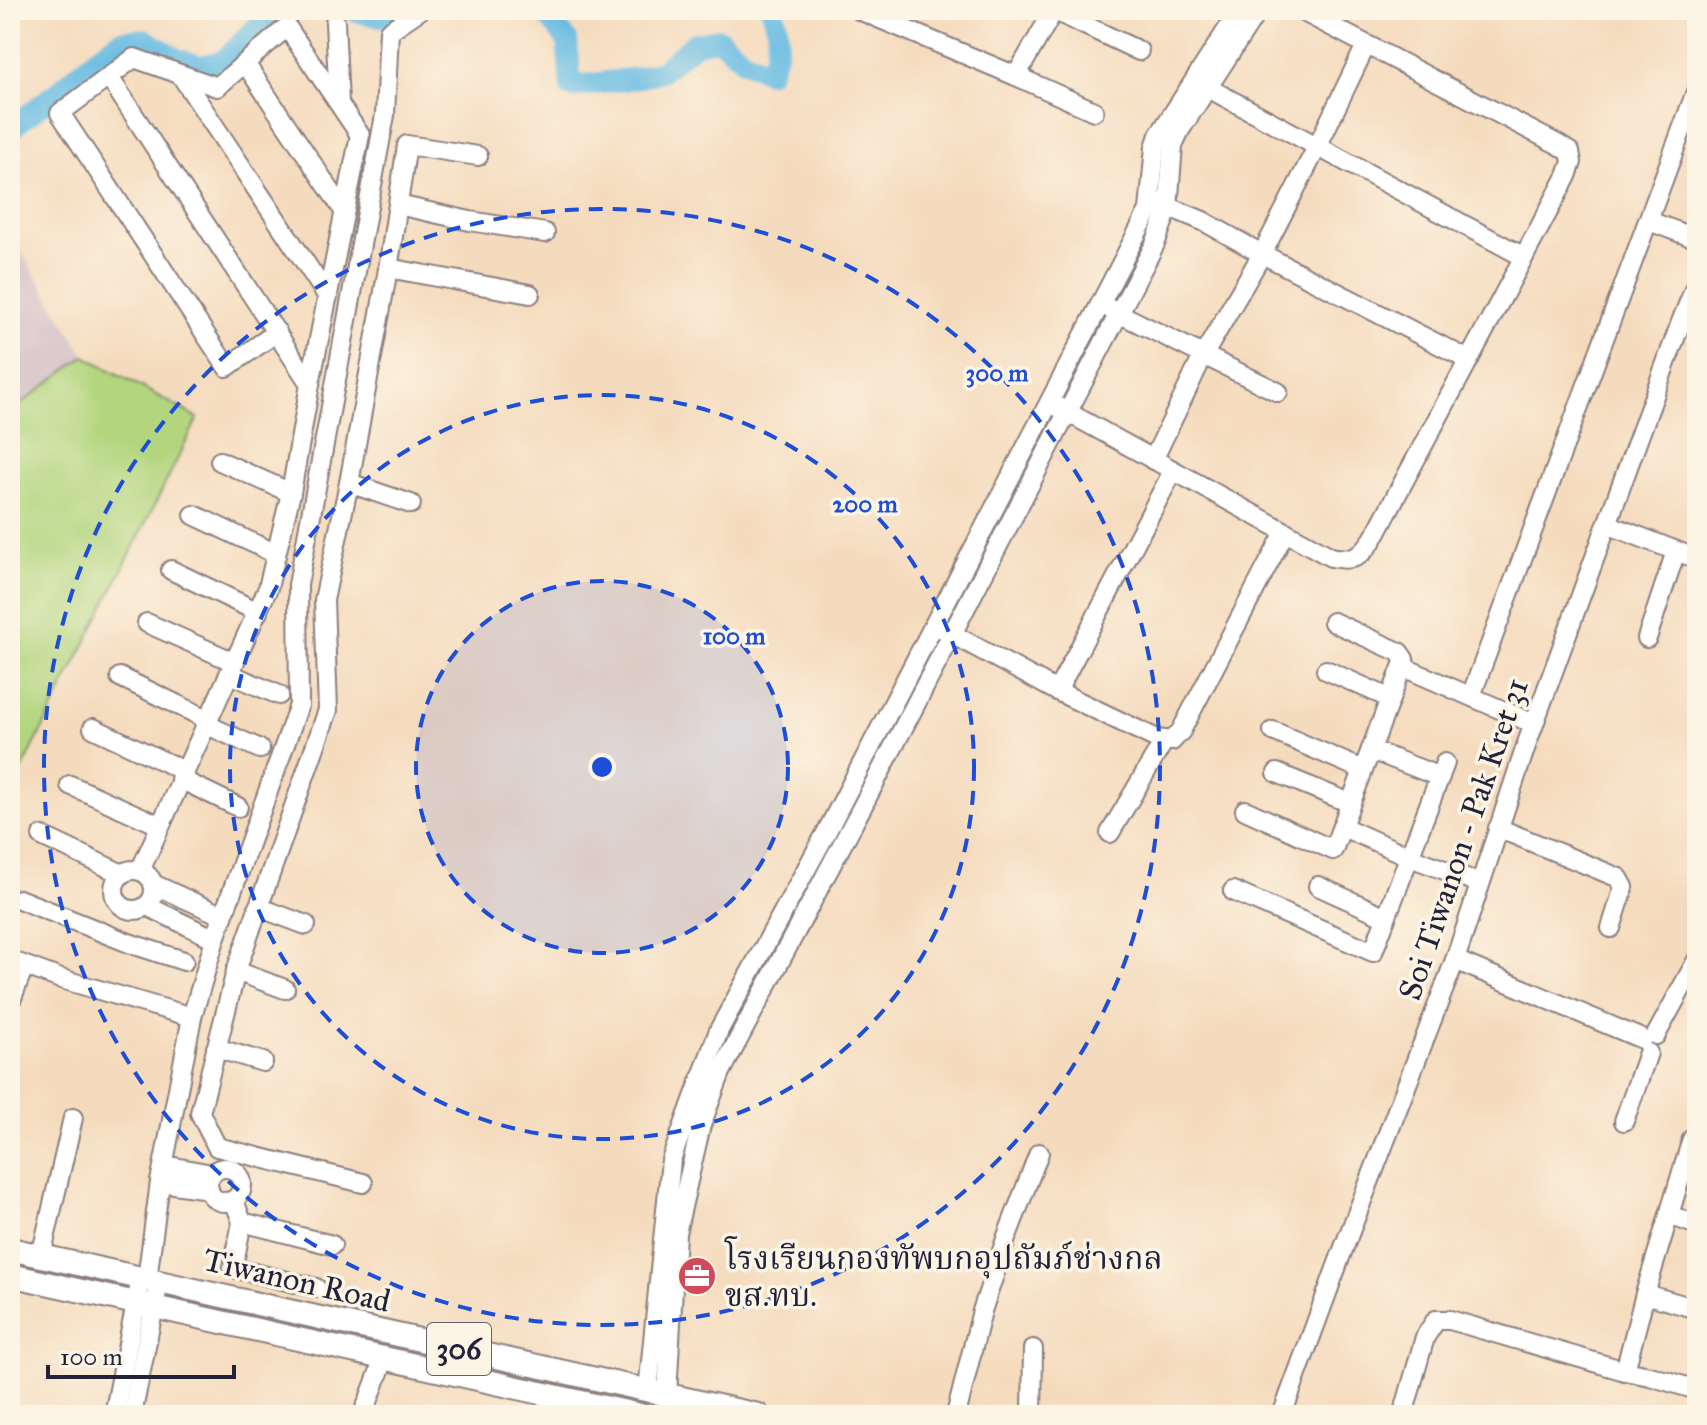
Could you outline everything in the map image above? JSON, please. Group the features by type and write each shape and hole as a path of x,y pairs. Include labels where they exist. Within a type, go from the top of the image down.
{"main road":[{"name":"Tiwanon Road","path":"10,1249 664,1399 758,1415"},
{"name":"Tiwanon Road","path":"10,1275 640,1415"}],"street":[{"path":"114,1415 144,1306 162,1174 192,1017 215,939 299,705 298,585 385,115 389,31 420,10"},
{"path":"859,10 1094,111"},
{"path":"1016,76 1054,10 1139,51"},
{"path":"664,1399 671,1160 719,1030 826,833 943,629 996,550 1155,244 1159,203 1173,145 1240,10"},
{"path":"1201,84 1258,10"},
{"path":"1049,401 1331,557 1349,561 1363,553 1373,539 1572,162 1570,152 1559,145 1300,10"},
{"path":"335,22 340,105"},
{"path":"139,876 159,825 268,588 291,493 360,135 287,27 217,87 134,58 60,113 227,367 277,332"},
{"path":"1153,460 1203,356 1262,254 1366,45"},
{"path":"245,63 344,211"},
{"path":"180,74 328,297"},
{"path":"109,77 310,384"},
{"path":"1201,84 1524,257"},
{"path":"1471,696 1697,89"},
{"path":"162,1174 216,1177 237,1172 242,1182 241,1192 234,1200 224,1202 214,1198 216,1177 217,1147 200,1113 236,971 328,710 324,600 349,483 407,145 478,156"},
{"path":"1159,203 1203,221 1469,360"},
{"path":"943,629 978,542 1049,401 1149,210 1159,203"},
{"path":"398,205 545,233"},
{"path":"1649,221 1697,239"},
{"path":"388,268 530,294"},
{"name":"Soi Tiwanon - Pak Kret 31","path":"1282,1415 1455,960 1534,724 1607,524 1689,325 1697,282"},
{"path":"1100,304 1278,392"},
{"path":"220,461 291,493"},
{"path":"1057,691 1173,471"},
{"path":"349,483 411,504"},
{"path":"194,515 276,554"},
{"path":"1607,524 1697,559"},
{"path":"943,629 1057,691 1157,739 1172,741 1181,731 1285,532"},
{"path":"978,542 996,550"},
{"path":"1647,638 1676,551"},
{"path":"171,570 258,612"},
{"path":"1245,810 1333,850 1404,659 1399,652 1333,622"},
{"path":"147,623 279,695"},
{"path":"1403,667 1534,724"},
{"path":"1326,670 1389,698"},
{"path":"120,677 260,749"},
{"path":"93,728 238,807"},
{"path":"1273,731 1363,770"},
{"path":"1110,833 1164,741"},
{"path":"1233,891 1373,952 1443,770 1371,750"},
{"path":"1277,773 1350,803"},
{"path":"70,785 159,825"},
{"path":"1343,827 1479,883"},
{"path":"1498,828 1619,878 1624,887 1611,928"},
{"path":"42,836 139,876 223,916"},
{"path":"139,876 154,896 147,906 135,910 123,907 115,897 115,884 139,876"},
{"path":"1318,886 1386,917"},
{"path":"19,899 112,937 184,961"},
{"path":"147,906 215,939"},
{"path":"112,937 123,907"},
{"path":"258,907 306,925"},
{"path":"1455,960 1649,1042"},
{"path":"1624,1121 1649,1042 1697,960"},
{"path":"10,1003 17,963 192,1017"},
{"path":"236,971 285,989"},
{"path":"216,1048 263,1062"},
{"path":"41,1256 73,1118"},
{"path":"1625,1371 1692,1139"},
{"path":"217,1147 363,1183"},
{"path":"956,1415 982,1311 1039,1153"},
{"path":"234,1200 242,1222 233,1268 316,1288"},
{"path":"1669,1215 1697,1225"},
{"path":"242,1222 332,1245"},
{"path":"1645,1294 1697,1309"},
{"path":"132,1415 144,1306"},
{"path":"1403,1415 1425,1337 1436,1320 1450,1320 1697,1390"},
{"path":"1032,1415 1033,1349"},
{"path":"363,1415 384,1359"}],"shaded area":[{"path":"10,234 85,356 10,412"}],"green space":[{"path":"85,356 198,418 10,794 10,412"}],"waterway":[{"path":"10,129 120,41 144,39 177,59 201,66 223,61 265,19 280,10"},
{"path":"352,10 382,16 399,10"},
{"path":"541,10 567,40 571,87 637,78 662,71 695,43 719,39 743,60 769,72 778,41 772,10"}],"place":[{"name":"โรงเรียนกองทัพบกอุปถัมภ์ช่างกล ขส.ทบ.","path":"697,1276"}]}
